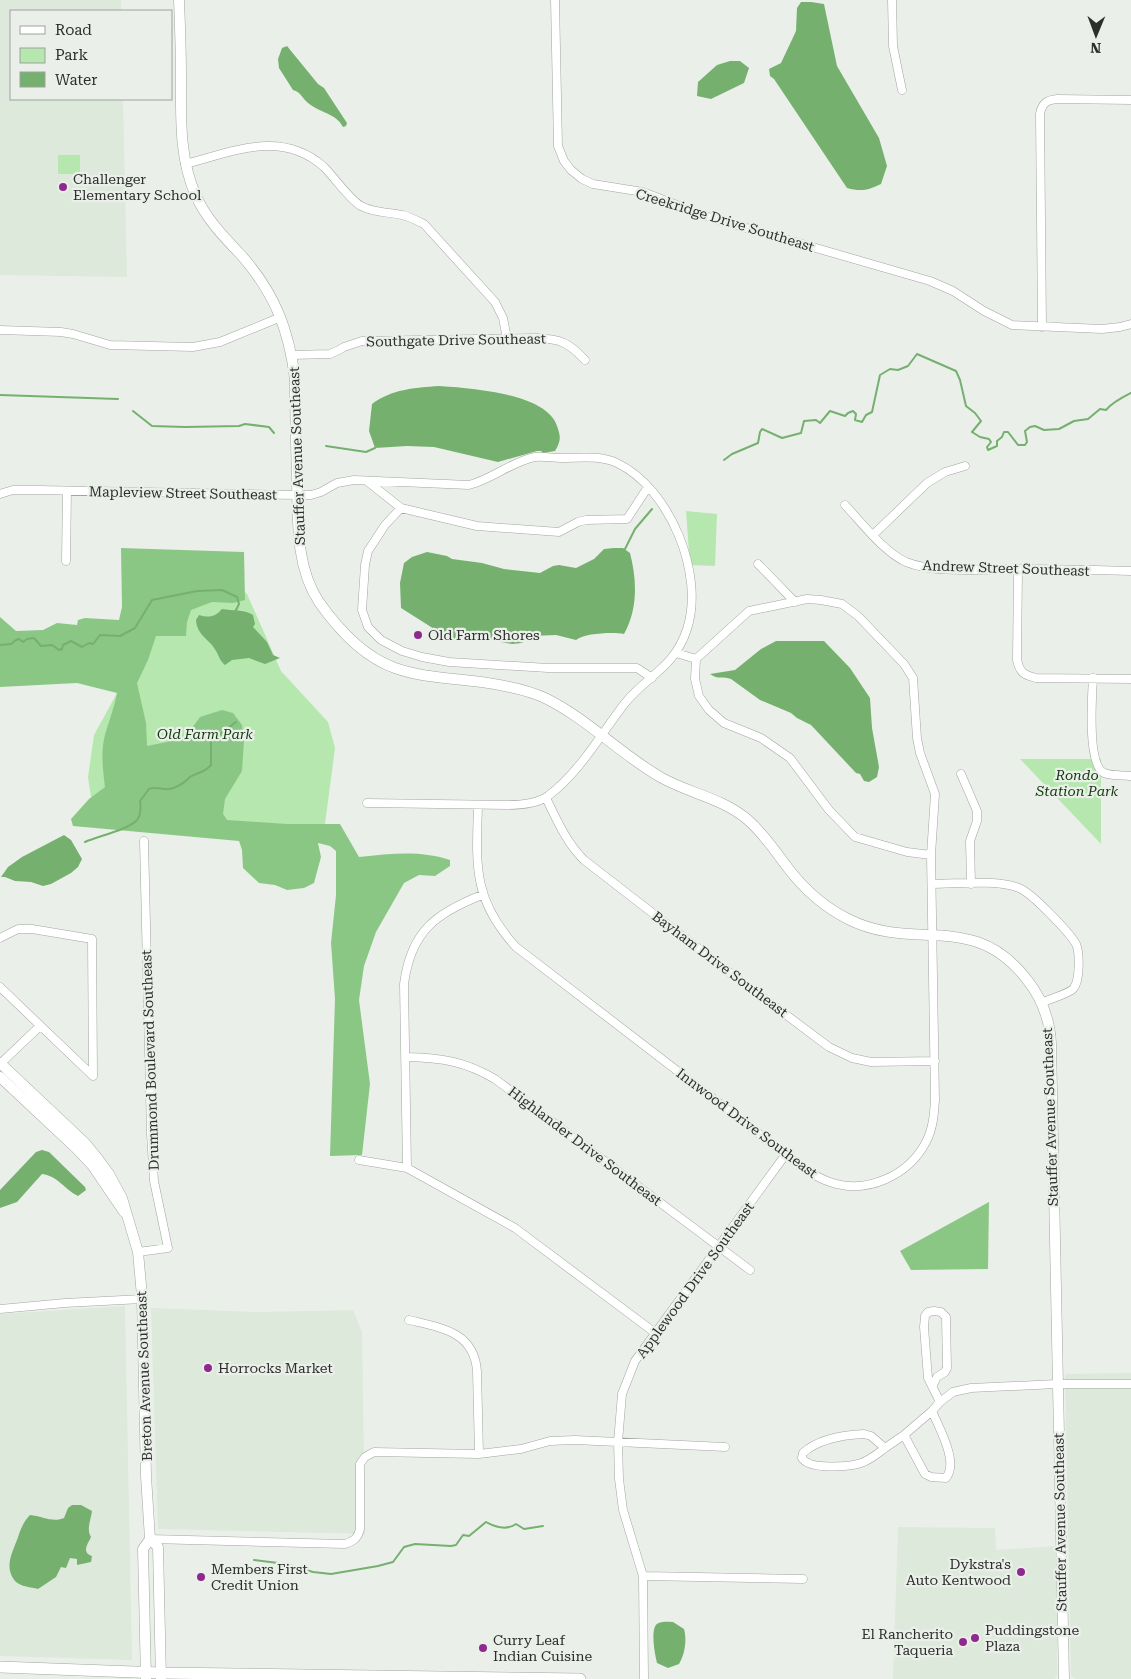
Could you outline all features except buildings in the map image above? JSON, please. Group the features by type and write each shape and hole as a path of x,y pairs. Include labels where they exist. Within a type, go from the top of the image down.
{"main road":[{"path":"0,1667 146,1676 580,1679"}],"street":[{"name":"Stauffer Avenue Southeast","path":"179,0 182,129 185,164 197,197 212,224 256,274 270,293 281,317 292,355 295,379 299,546 307,578 318,600 335,623 353,642 367,653 395,668 424,676 507,686 541,696 570,712 663,778 722,802 743,816 762,833 806,889 838,914 860,924 883,931 900,934 950,935 968,938 989,946 1020,970 1042,1003 1051,1044 1064,1679"},
{"name":"Creekridge Drive Southeast","path":"555,0 558,146 564,161 582,179 604,187 643,192 705,216 930,281 953,291 984,311 1012,325 1102,329 1131,324"},
{"path":"892,0 893,46 902,90"},
{"path":"1042,327 1040,114 1044,103 1057,99 1131,100"},
{"path":"185,164 258,146 273,145 295,150 313,159 325,168 359,205 368,209 412,218 424,224 495,302 504,318 507,339"},
{"path":"0,330 61,332 110,345 193,348 220,342 281,317"},
{"name":"Southgate Drive Southeast","path":"292,355 330,354 353,343 362,341 537,338 561,340 573,348 585,360"},
{"name":"Mapleview Street Southeast","path":"0,494 13,490 311,495 322,492 337,483 354,480 469,486 536,457 589,457 606,459 628,469 648,487 660,501 673,522 682,545 690,574 692,591 690,618 676,653"},
{"path":"873,534 927,483 945,472 965,466"},
{"path":"367,481 401,508 477,526 559,532 586,520 627,519 648,487"},
{"path":"66,560 67,491"},
{"name":"Andrew Street Southeast","path":"845,505 894,555 920,566 1131,571"},
{"path":"401,508 385,525 368,551 364,565 362,610 368,627 381,640 402,651 449,662 548,668 637,668 652,678"},
{"path":"758,564 795,602"},
{"path":"1018,569 1017,660 1019,669 1025,675 1036,678 1131,679"},
{"name":"Innwood Drive Southeast","path":"478,806 477,855 482,895 500,930 516,948 809,1172 831,1183 846,1186 874,1184 893,1176 913,1161 927,1140 934,1116 935,1061 931,856 935,794 917,738 913,678 904,664 865,622 842,604 807,599 749,611 696,660"},
{"path":"367,803 478,806 517,805 546,798 573,772 626,702 676,653 696,660 695,679 699,696 708,710 724,723 761,738 790,758 829,810 855,838 907,852 931,856"},
{"path":"1092,678 1092,740 1098,768 1104,773 1131,776"},
{"path":"962,774 977,811 977,820 970,841 971,884"},
{"name":"Bayham Drive Southeast","path":"546,798 564,835 584,860 829,1047 852,1058 871,1062 935,1061"},
{"name":"Drummond Boulevard Southeast","path":"138,1252 168,1248 153,1172 144,841"},
{"path":"932,884 1003,885 1017,888 1033,897 1075,942 1078,949 1078,980 1073,989 1042,1003"},
{"path":"407,1168 404,984 409,958 426,929 437,918 456,905 482,895"},
{"path":"0,938 18,929 32,929 92,939 93,1076 0,987"},
{"path":"0,1064 40,1026"},
{"name":"Highlander Drive Southeast","path":"406,1057 451,1060 496,1078 750,1270"},
{"name":"Breton Avenue Southeast","path":"0,1064 85,1143 115,1184 122,1198 138,1252 142,1300 146,1476 150,1539 143,1550 146,1676"},
{"name":"Breton Avenue Southeast","path":"0,1076 87,1160 126,1215"},
{"name":"Applewood Drive Southeast","path":"644,1679 643,1576 623,1510 619,1479 618,1442 620,1408 628,1376 635,1361 654,1332 719,1248 786,1154"},
{"path":"359,1160 407,1168 515,1228 654,1332"},
{"path":"0,1308 142,1300"},
{"path":"933,1385 937,1377 945,1372 947,1368 946,1318 941,1312 934,1311 928,1312 925,1316 924,1327 928,1378 940,1402"},
{"path":"409,1320 451,1333 464,1340 471,1347 476,1358 477,1371 479,1454"},
{"path":"885,1448 871,1436 864,1434 852,1435 816,1444 803,1453 802,1458 804,1462 809,1464 840,1466 860,1463 872,1458 904,1435 953,1392 971,1388 1057,1384 1131,1384"},
{"path":"904,1435 925,1474 931,1477 946,1478 950,1474 949,1452 932,1411"},
{"path":"150,1539 345,1544 358,1536 360,1529 360,1464 365,1456 374,1452 479,1454 521,1449 550,1441 574,1440 725,1447"},
{"name":"Breton Avenue Southeast","path":"150,1539 158,1547 161,1676"},
{"path":"143,1568 146,1568 152,1576 159,1595"},
{"path":"643,1576 803,1579"}],"shaded area":[{"name":"Challenger Elementary School","path":"0,0 121,0 121,10 10,10 10,100 123,100 127,277 0,275"},
{"path":"125,1306 132,1660 0,1656 0,1314"},
{"path":"151,1308 258,1312 353,1310 362,1332 365,1534 158,1529"},
{"path":"1131,1373 1131,1679 1075,1679 1071,1676 1065,1374"},
{"path":"898,1527 995,1528 996,1550 1057,1546 1057,1676 1055,1679 893,1679"}],"green space":[{"path":"58,155 80,155 80,174 58,174"},
{"path":"686,511 717,514 715,566 690,565"},
{"path":"121,548 244,552 245,600 233,603 212,602 191,610 187,622 186,636 156,636 148,660 137,683 146,723 147,746 187,735 200,717 222,710 233,713 242,725 244,741 242,771 225,799 223,814 227,820 287,824 340,824 359,857 416,854 450,860 450,866 435,876 419,875 404,883 376,932 364,966 359,1000 370,1084 362,1155 330,1156 335,999 331,943 336,895 336,851 330,846 318,843 321,857 314,883 304,888 287,890 275,885 259,883 243,868 242,850 239,841 73,826 71,819 89,799 105,787 103,745 117,693 77,683 0,687 0,617 16,631 43,630 57,623 77,625 78,620 85,618 119,620 122,607"},
{"name":"Old Farm Park","path":"155,573 225,573 247,594 281,671 328,722 335,748 325,824 231,833 95,824 88,777 94,735 139,653"},
{"name":"Rondo Station Park","path":"1020,759 1101,759 1101,844"},
{"path":"989,1202 988,1269 911,1270 900,1251"}],"water":[{"path":"801,2 824,4 837,66 879,138 887,166 881,184 873,188 861,190 847,188 774,79 770,76 769,69 781,63 796,31 797,8"},
{"path":"287,46 318,84 324,88 347,123 346,126 343,127 332,116 313,106 298,92 293,90 279,68 278,59 282,48"},
{"path":"730,61 740,61 749,68 744,83 711,99 697,96 698,82 717,65"},
{"path":"439,386 468,388 505,394 538,406 550,415 557,426 560,439 557,448 555,451 543,453 537,451 498,462 434,447 375,448 369,431 372,404 395,392"},
{"path":"623,548 630,553 634,574 634,605 624,634 592,634 576,640 556,635 531,636 522,643 512,644 490,640 450,639 401,608 400,583 404,563 412,557 427,552 504,569 540,573 559,565 576,568 594,559 604,549"},
{"path":"222,609 242,611 253,615 255,624 253,627 267,642 273,655 280,658 265,664 249,658 232,660 225,665 213,647 201,634 196,620 199,615 212,616"},
{"path":"776,641 824,641 850,668 870,698 872,728 879,767 877,777 869,782 864,781 860,774 856,773 811,725 791,713 760,700 731,679 716,677 710,674 735,670 761,649"},
{"path":"64,835 71,840 82,859 78,867 71,873 51,884 43,886 1,877 8,867 22,857"},
{"path":"42,1150 49,1152 86,1190 78,1196 57,1180 42,1174 17,1202 0,1208 0,1190 36,1152"},
{"path":"72,1505 81,1505 92,1511 89,1528 91,1537 86,1550 92,1556 91,1562 77,1565 77,1559 70,1558 66,1568 61,1567 56,1577 38,1589 17,1583 12,1576 9,1566 13,1550 25,1521 30,1515 52,1520 64,1518 68,1508"},
{"path":"673,1622 684,1629 685,1647 679,1664 668,1668 657,1663 654,1631 659,1623"}],"waterway":[{"path":"724,460 732,454 758,443 762,429 782,438 801,433 804,421 816,420 820,423 830,411 845,416 853,411 856,414 855,420 862,422 866,415 872,412 880,375 890,369 898,370 908,366 917,354 956,371 966,406 981,421 972,432 980,437 989,439 991,442 987,447 988,450 997,446 997,441 1004,432 1008,432 1018,445 1025,445 1027,442 1025,431 1030,427 1035,426 1044,430 1059,429 1074,421 1088,419 1100,409 1106,410 1131,393"},
{"path":"0,395 118,399"},
{"path":"133,411 152,426 239,426 245,424 269,427 274,433"},
{"path":"326,446 366,452 375,448"},
{"path":"625,549 635,529 652,509"},
{"path":"0,645 11,644 19,639 23,642 34,638 41,646 52,645 59,650 62,649 63,645 71,641 82,647 89,643 93,644 100,635 120,636 135,628 152,600 197,591 222,590 237,597 239,604 235,612"},
{"path":"85,842 133,824 139,816 141,809 140,801 149,789 175,787 208,768 211,765 211,741 236,722"},
{"path":"254,1560 286,1564 313,1572 331,1574 393,1562 404,1547 415,1544 456,1545 463,1535 469,1536 486,1522 501,1528 516,1524 524,1529 543,1526"}],"place":[{"name":"Challenger Elementary School","path":"63,187"},
{"name":"Old Farm Shores","path":"418,635"},
{"name":"Horrocks Market","path":"208,1368"},
{"name":"Dykstra's Auto Kentwood","path":"1021,1572"},
{"name":"Members First Credit Union","path":"201,1577"},
{"name":"Puddingstone Plaza","path":"975,1638"},
{"name":"El Rancherito Taqueria","path":"963,1642"},
{"name":"Curry Leaf Indian Cuisine","path":"483,1648"}]}
